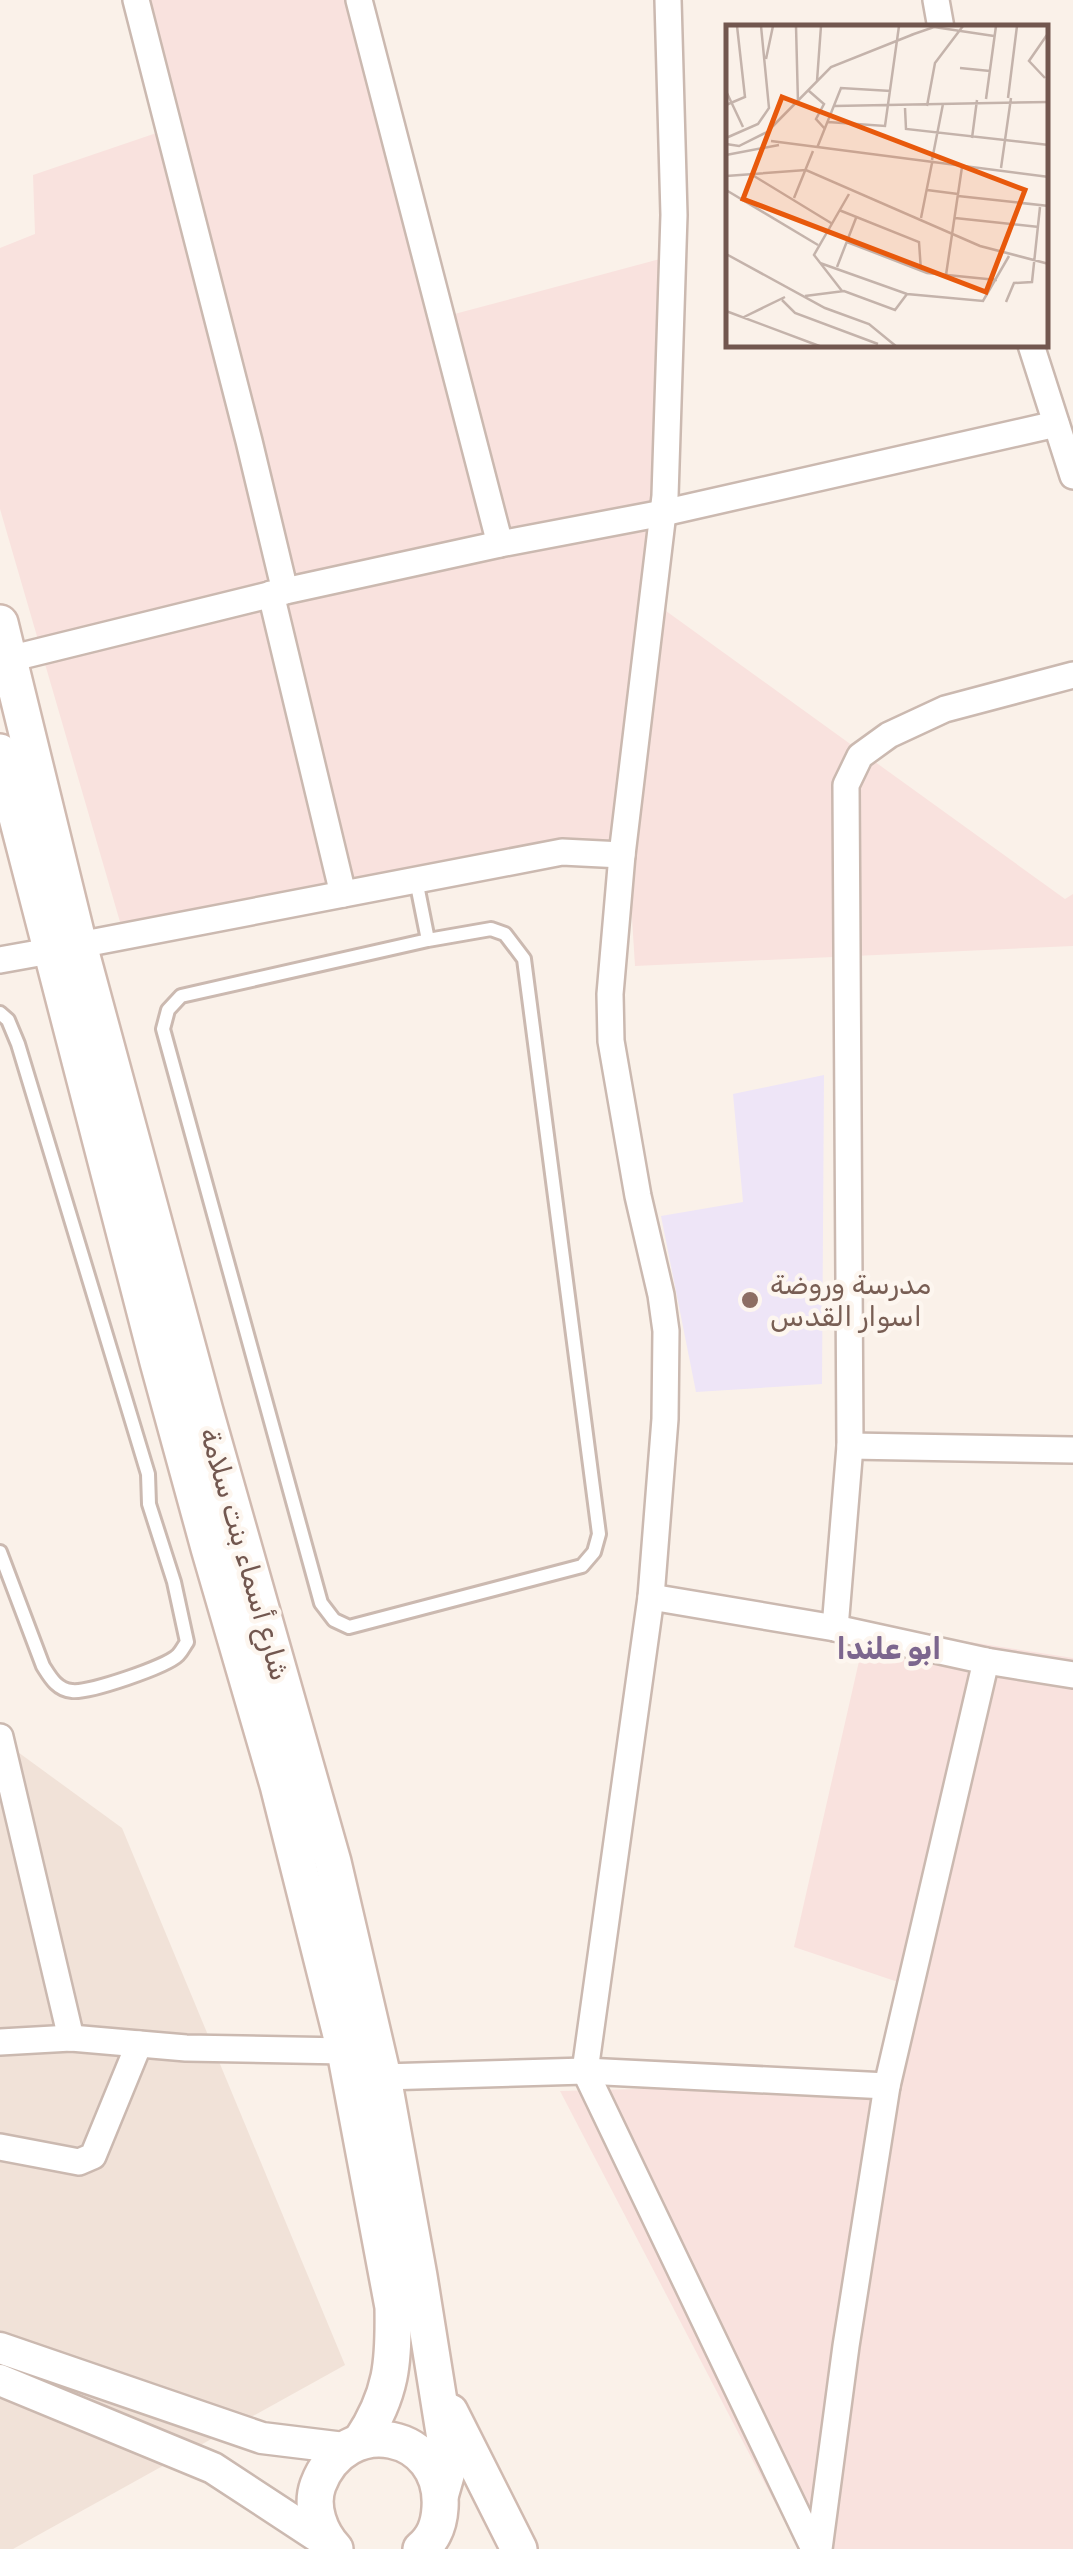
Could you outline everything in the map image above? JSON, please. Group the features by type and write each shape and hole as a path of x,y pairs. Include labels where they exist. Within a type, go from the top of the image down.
{"main road":[{"name":"شارع أسماء بنت سلامة","path":"0,623 65,948 163,1381 278,1786 345,2051 393,2307 390,2382 378,2415 325,2468 315,2494 318,2522 333,2548"},
{"name":"شارع أسماء بنت سلامة","path":"0,752 65,948 205,1411 333,1862 384,2077 438,2388 447,2472 439,2528"},
{"path":"438,2388 519,2549"},
{"path":"353,2444 381,2439 400,2442 417,2452 430,2466 439,2528"}],"street":[{"path":"136,0 250,441 343,894"},
{"path":"359,0 500,544"},
{"path":"668,0 674,214 663,513 622,855 610,994 610,1040 666,1331 665,1418 650,1597 585,2071 816,2549"},
{"path":"936,0 941,25"},
{"path":"1032,348 1073,476"},
{"path":"9,659 278,592 663,513 1056,424"},
{"path":"835,1628 850,1446 846,785 860,756 889,735 945,709 1073,675"},
{"path":"0,960 562,852 622,855"},
{"path":"850,1446 1073,1450"},
{"path":"650,1597 835,1628 986,1661 1073,1675"},
{"path":"816,2549 887,2086 986,1661"},
{"path":"0,1736 71,2038"},
{"path":"0,2042 71,2038 345,2051"},
{"path":"0,2147 79,2162 93,2156 139,2044"},
{"path":"384,2077 585,2071 887,2086"},
{"path":"0,2348 262,2438 353,2444"},
{"path":"0,2380 213,2468 333,2548"}],"lane":[{"path":"416,880 428,940"},
{"path":"491,929 514,942 524,960 600,1534 594,1552 582,1566 349,1626 334,1620 322,1603 163,1029 168,1010 182,996 428,940 491,929"},
{"path":"0,1013 8,1020 18,1044 148,1474 149,1504 174,1582 187,1642 177,1656 162,1665 73,1692 61,1688 43,1666 0,1552"}],"shaded area":[{"path":"144,0 358,0 447,316 671,256 666,611 1065,899 1073,894 1073,946 635,966 627,838 127,946 0,509 0,248 35,234 33,175 177,126"},
{"name":"مدرسة وروضة اسوار القدس","path":"824,1075 822,1384 696,1392 661,1216 743,1202 733,1094"},
{"path":"867,1626 1073,1658 1073,2549 799,2549 560,2091 877,2083 898,1982 794,1947"},
{"path":"0,1739 122,1828 345,2365 13,2549 0,2549"}],"place":[{"name":"مدرسة وروضة اسوار القدس","path":"750,1300"}],"district":[{"name":"ابو علندا","path":"889,1649"}]}
